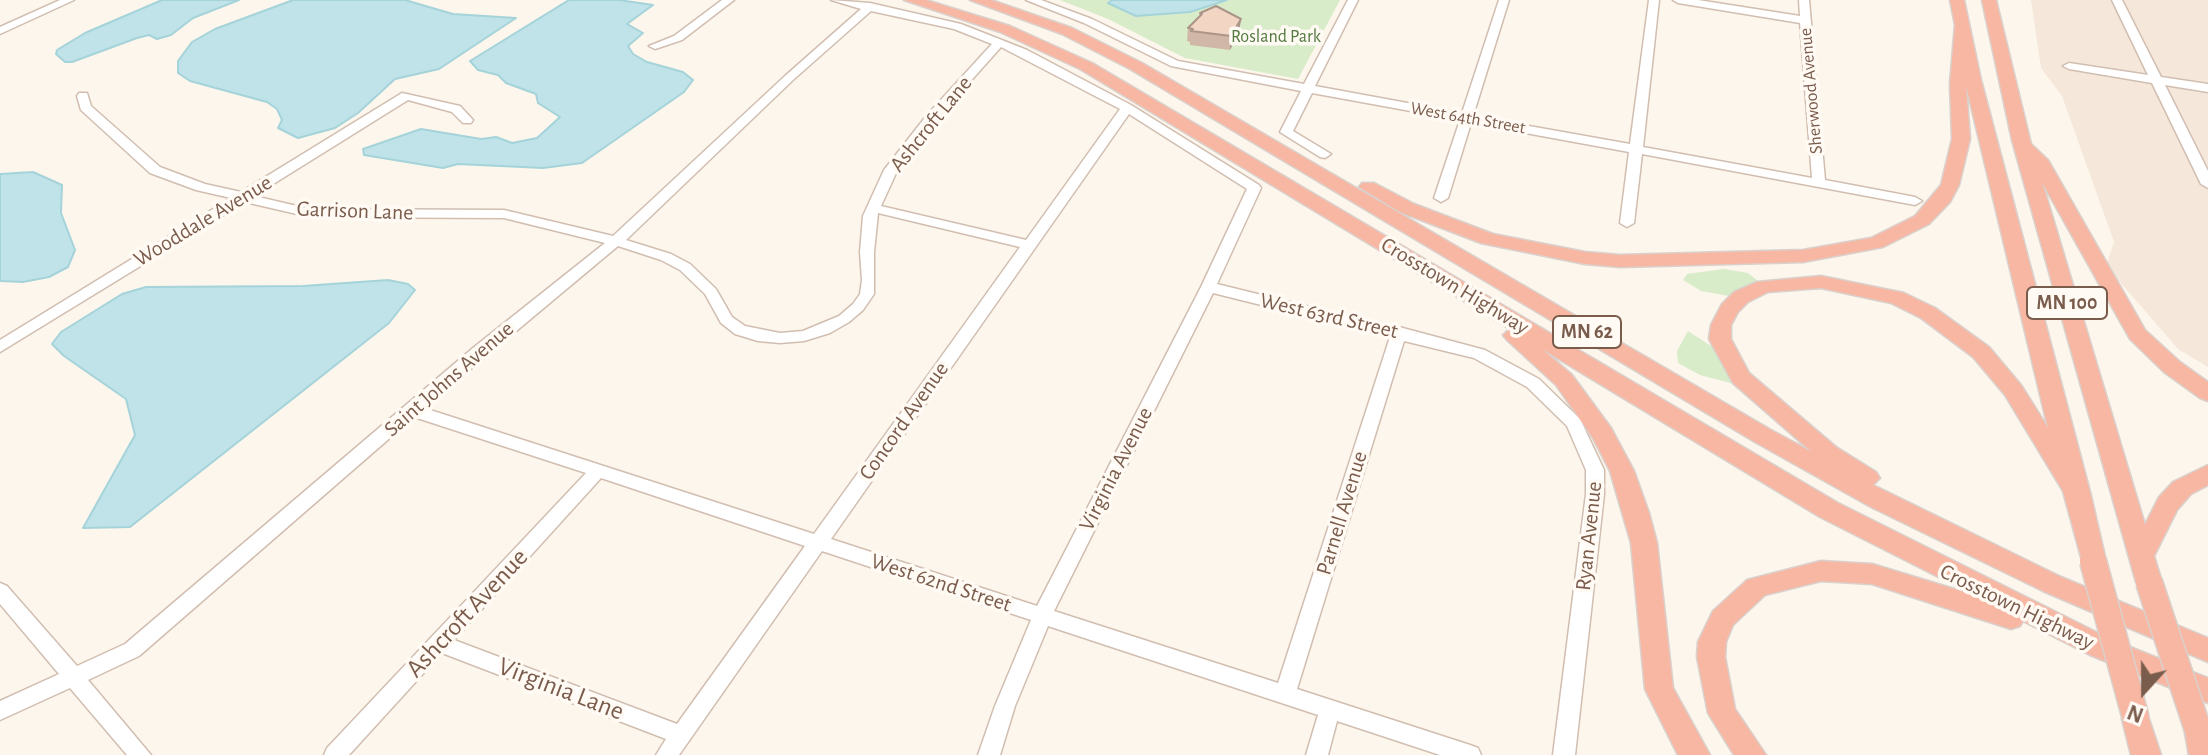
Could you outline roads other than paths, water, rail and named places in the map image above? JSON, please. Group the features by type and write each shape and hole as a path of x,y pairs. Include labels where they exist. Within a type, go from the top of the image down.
{"highway":[{"name":"Crosstown Highway","path":"911,0 1005,29 1086,66 1829,510 2100,647 2208,691"},
{"name":"Crosstown Highway","path":"977,0 1067,31 1170,87 1763,436 1880,500 2010,564 2208,650"},
{"name":"MN 100","path":"1957,0 1961,27 2093,561 2146,755"},
{"name":"MN 100","path":"1989,0 2021,140 2149,582 2203,746"},
{"path":"1170,87 1407,208 1510,245 1620,261 1820,255 1896,235 1922,220 1943,198 1954,171 1961,139 1958,75 1961,27"},
{"path":"2021,140 2039,160 2137,334 2172,367 2208,393"},
{"path":"2010,564 1828,453 1741,378 1720,339 1721,325 1729,309 1741,297 1764,286 1821,282 1897,298 1928,313 1981,352 2013,390 2079,496"},
{"path":"1454,287 1541,356 1564,380 1603,434 1634,502 1644,543 1659,689 1695,755"},
{"path":"2142,555 2168,504 2182,488 2208,474"},
{"path":"1751,755 1727,721 1717,699 1712,642 1727,612 1745,594 1768,582 1821,571 1872,574 1978,605 2100,647"},
{"path":"2130,617 2208,641"}],"street":[{"path":"0,31 69,0"},
{"path":"655,46 678,38 729,0"},
{"path":"836,0 957,26 1000,42 1127,108"},
{"name":"West 64th Street","path":"1031,0 1088,21 1175,64 1915,201"},
{"path":"1325,154 1286,132 1353,0"},
{"path":"1441,198 1504,0"},
{"path":"1627,223 1654,0"},
{"path":"1678,0 1805,20"},
{"name":"Sherwood Avenue","path":"1804,0 1819,183"},
{"path":"2117,0 2208,184"},
{"name":"Saint Johns Avenue","path":"0,711 132,650 412,410 616,241 870,6"},
{"name":"Ashcroft Lane","path":"616,241 666,257 685,267 711,292 726,320 740,330 758,336 804,336 844,319 867,294 867,234 872,208 910,143 1000,42"},
{"path":"2069,66 2208,88"},
{"name":"Garrison Lane","path":"83,96 85,107 155,170 201,187 310,213 504,214 616,241"},
{"name":"Wooddale Avenue","path":"0,347 406,96 456,109 467,120"},
{"name":"Virginia Avenue","path":"989,755 1005,706 1042,616 1208,287 1254,188 1127,108"},
{"name":"Concord Avenue","path":"667,755 1127,108"},
{"path":"872,208 1029,245"},
{"name":"West 63rd Street","path":"1208,287 1450,344"},
{"name":"Parnell Avenue","path":"1285,695 1399,332"},
{"name":"Ryan Avenue","path":"1450,344 1508,367 1555,401 1574,423 1595,470 1595,494 1564,755"},
{"name":"West 62nd Street","path":"412,410 1470,755"},
{"name":"Ashcroft Avenue","path":"335,755 598,471"},
{"path":"0,591 140,755"},
{"name":"Virginia Lane","path":"440,643 681,735"},
{"path":"1317,755 1330,709"}],"water":[{"path":"162,0 239,0 193,18 171,35 157,39 149,35 137,38 72,62 65,62 56,54 57,50 85,33"},
{"path":"293,0 405,0 453,14 516,18 439,69 395,79 358,113 335,128 298,138 278,128 282,120 277,109 267,102 190,81 178,73 178,61 192,42 215,29"},
{"path":"569,0 619,0 653,5 627,24 643,33 628,46 633,54 647,62 683,72 693,80 684,92 582,163 543,168 458,164 443,168 364,155 363,149 421,129 481,139 496,137 512,143 537,138 560,117 538,103 536,94 506,83 498,75 478,70 470,61"},
{"path":"1112,0 1227,0 1190,12 1136,16 1108,3"},
{"path":"33,172 62,185 61,213 75,250 68,267 49,277 23,282 0,281 0,174"},
{"path":"388,280 408,284 415,290 389,323 130,527 83,528 135,435 126,399 64,356 52,344 61,332 122,294 146,287 303,286"}],"park label":[{"name":"Rosland Park","path":"1276,37"}]}
